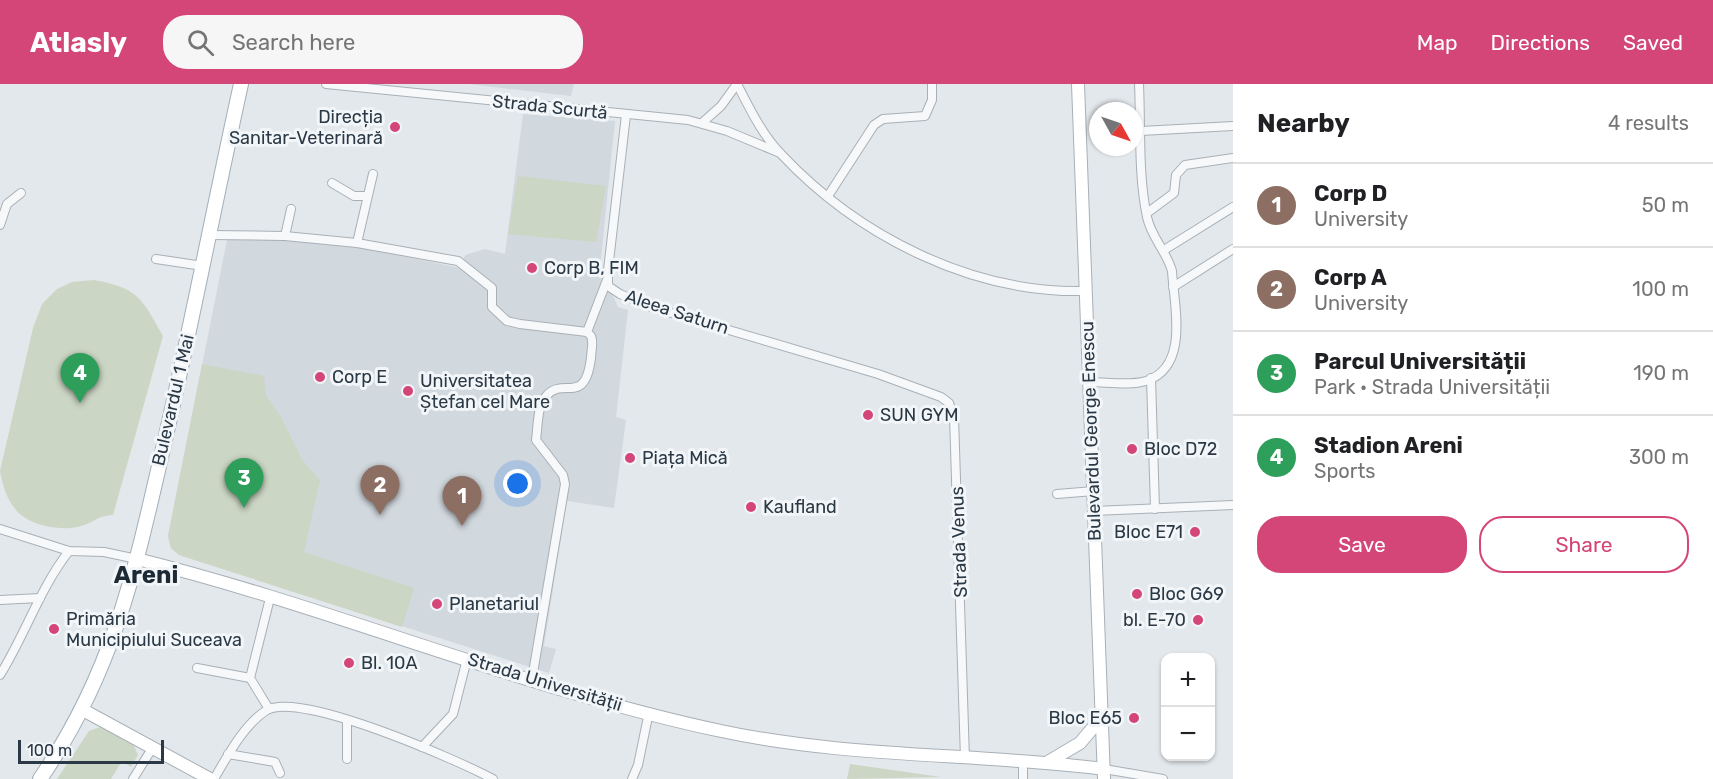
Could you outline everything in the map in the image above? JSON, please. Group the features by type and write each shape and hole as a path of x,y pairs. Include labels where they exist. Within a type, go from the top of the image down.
{"main road":[{"name":"Bulevardul 1 Mai","path":"40,779 83,710 112,644 137,559 210,235 241,84"}],"street":[{"name":"Strada Scurtă","path":"326,84 702,123 780,153"},
{"path":"702,123 721,106 737,84 780,153 828,196 908,249 968,274 996,282 1039,289 1086,291"},
{"path":"828,196 874,125 883,119 925,116 932,100 932,84"},
{"name":"Bulevardul George Enescu","path":"1078,84 1104,774"},
{"path":"1139,84 1140,102"},
{"name":"Aleea Saturn","path":"626,115 607,280 614,291 640,303 878,374"},
{"path":"1143,131 1233,126"},
{"path":"1089,382 1134,383 1151,378 1170,361 1176,347 1170,266 1151,228 1147,213 1143,156"},
{"path":"1147,213 1174,193 1176,175 1185,165 1233,158"},
{"path":"357,243 373,174"},
{"path":"332,183 354,196 368,196"},
{"path":"0,225 7,204 21,193"},
{"path":"1164,250 1233,207"},
{"path":"285,237 291,209"},
{"path":"210,235 285,237 357,243 458,261 492,288 492,307 507,321 589,334"},
{"path":"1173,287 1233,249"},
{"path":"156,259 203,266"},
{"path":"532,679 565,484 563,475 536,440 542,403 551,392 578,386 589,374 589,334 607,280"},
{"name":"Strada Venus","path":"878,374 949,403 954,417 965,759"},
{"path":"1151,378 1155,508"},
{"path":"1057,494 1094,491"},
{"path":"1094,511 1233,505"},
{"name":"Strada Universității","path":"0,529 69,551 104,552 137,559 532,679 704,727 781,741 965,759 1047,762 1104,774"},
{"path":"0,675 15,650 49,578 69,551"},
{"path":"0,600 40,598"},
{"path":"268,709 250,678 270,598"},
{"path":"422,747 429,736 453,714 467,659"},
{"path":"197,668 250,678"},
{"path":"83,710 212,779 228,754 253,723 268,709 284,705 302,706 347,720 422,747 493,779"},
{"path":"632,779 638,765 649,712"},
{"path":"1047,762 1080,743 1102,717"},
{"path":"347,720 347,759"},
{"path":"133,779 153,747"},
{"path":"228,754 275,762 280,773"},
{"path":"1023,761 1023,779"},
{"path":"1104,774 1163,779"}],"shaded area":[{"path":"468,84 574,84 571,96"},
{"name":"Universitatea Ștefan cel Mare","path":"523,114 615,121 600,268 618,307 628,310 616,417 626,420 614,508 567,501 544,646 556,649 549,673 179,555 171,548 168,536 227,240 284,240 369,249 460,268 465,255 485,249 505,254"}],"green space":[{"path":"518,176 606,186 596,242 508,234"},
{"path":"94,280 121,287 138,297 163,336 113,515 79,527 49,527 30,521 16,510 5,492 0,471 33,328 42,304 57,289 72,282"},
{"path":"202,364 264,376 266,396 281,417 303,461 320,480 304,552 414,588 402,627 179,555 171,548 168,536"},
{"path":"100,727 133,744 138,755 131,767 122,761 111,779 57,779 89,731"},
{"path":"850,764 941,777 847,779"}],"place":[{"name":"Direcția Sanitar-Veterinară","path":"395,127"},
{"name":"Corp B, FIM","path":"532,268"},
{"name":"Corp E","path":"320,377"},
{"name":"Universitatea Ștefan cel Mare","path":"408,391"},
{"name":"Stadion Areni","path":"80,403"},
{"name":"SUN GYM","path":"868,415"},
{"name":"Bloc D72","path":"1132,449"},
{"name":"Piața Mică","path":"630,458"},
{"name":"Kaufland","path":"751,507"},
{"name":"Parcul Universității","path":"244,508"},
{"name":"Corp A","path":"380,515"},
{"name":"Corp D","path":"462,526"},
{"name":"Bloc E71","path":"1195,532"},
{"name":"Bloc G69","path":"1137,594"},
{"name":"Planetariul","path":"437,604"},
{"name":"bl. E-70","path":"1198,620"},
{"name":"Primăria Municipiului Suceava","path":"54,629"},
{"name":"Bl. 10A","path":"349,663"},
{"name":"Bloc E65","path":"1134,718"}],"district":[{"name":"Areni","path":"146,575"}]}
